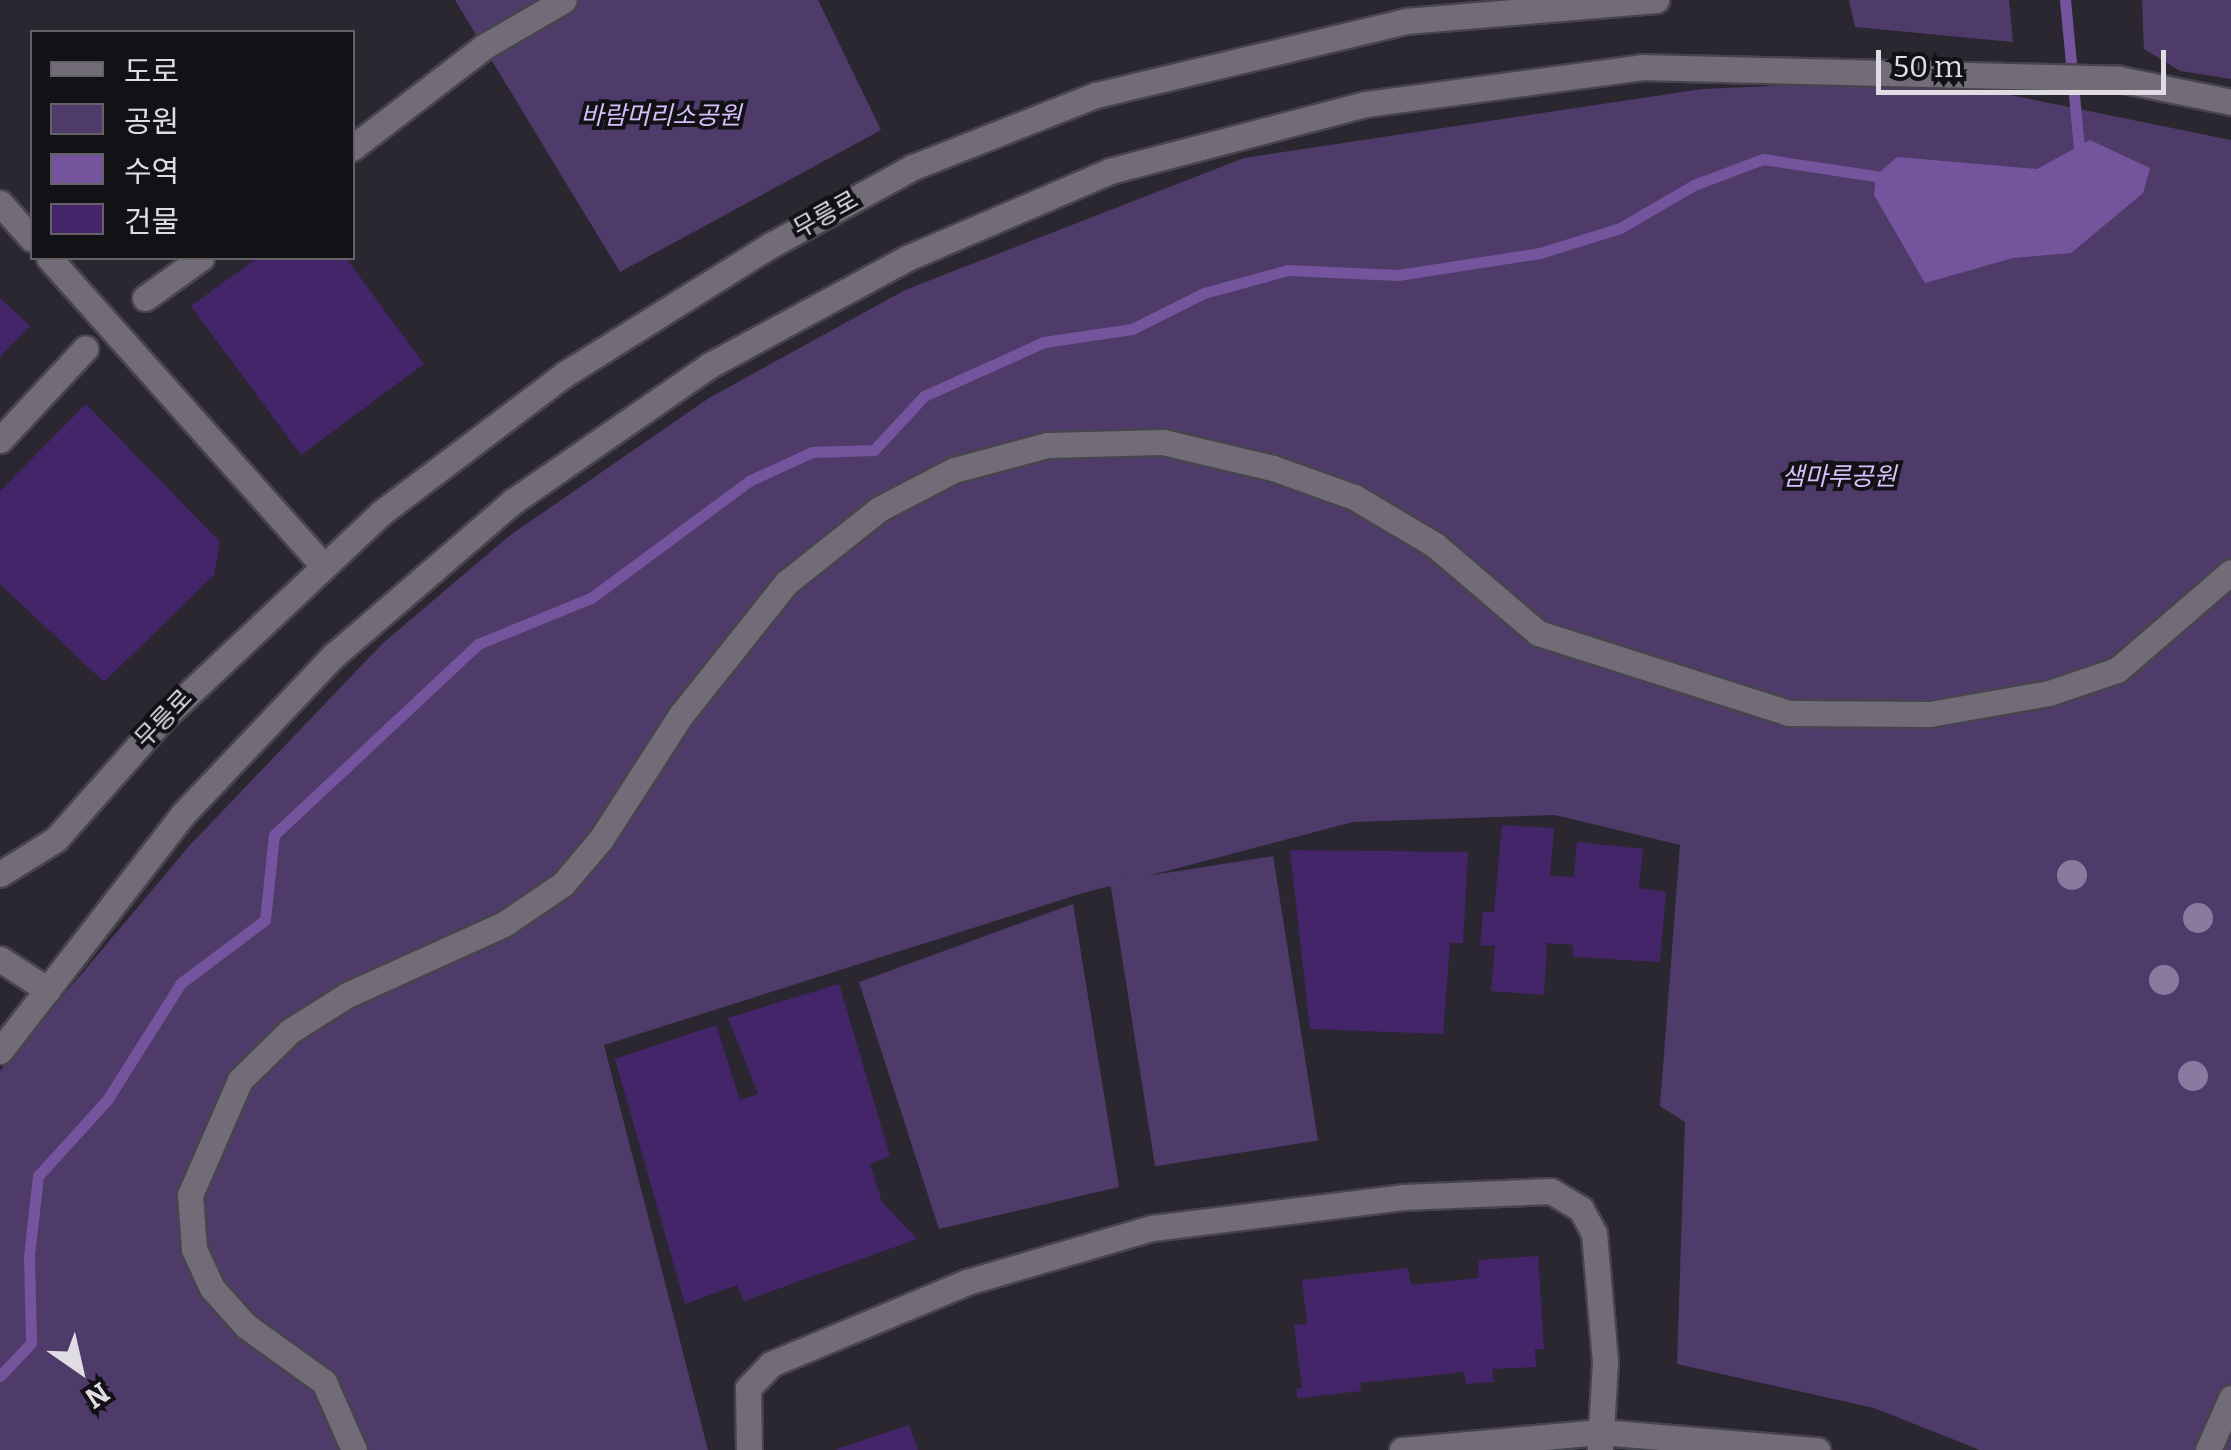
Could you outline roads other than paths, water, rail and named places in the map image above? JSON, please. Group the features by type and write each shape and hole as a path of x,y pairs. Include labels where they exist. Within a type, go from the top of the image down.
{"street":[{"path":"355,146 485,46 564,0"},
{"name":"무릉로","path":"4,874 56,839 164,716 381,513 565,374 755,255 913,167 1096,95 1403,10 1656,0"},
{"path":"0,1052 183,814 410,584 512,502 710,364 907,258 1110,171 1366,104 1642,67 2120,79 2231,102"},
{"path":"0,203 30,238"},
{"path":"51,260 323,566"},
{"path":"145,298 198,260"},
{"path":"0,440 85,349"},
{"path":"354,1450 324,1382 246,1326 212,1288 194,1249 190,1195 240,1080 290,1031 348,995 504,924 563,884 601,839 682,715 786,583 879,509 954,470 1046,444 1163,442 1273,468 1354,497 1435,545 1538,633 1788,712 1930,714 2049,692 2118,670 2231,572"},
{"path":"0,959 48,990"},
{"path":"749,1450 748,1388 771,1364 842,1329 967,1282 1152,1228 1403,1198 1551,1191 1581,1209 1594,1233 1605,1362 1600,1441"},
{"path":"2208,1450 2231,1398"},
{"path":"1402,1450 1600,1441 1817,1450"}],"water":[{"path":"2090,140 2150,168 2143,193 2071,253 2013,258 1925,283 1874,195 1876,175 1897,157 2037,169"}],"waterway":[{"path":"2065,0 2080,160"},
{"path":"0,1376 31,1343 29,1256 38,1176 107,1100 181,983 265,920 274,835 478,644 591,598 749,481 812,452 874,450 924,396 1044,342 1132,329 1204,293 1288,270 1398,275 1540,253 1620,228 1694,185 1763,159 1889,178"}],"park label":[{"name":"바람머리소공원","path":"661,116"},
{"name":"샘마루공원","path":"1839,477"}]}
